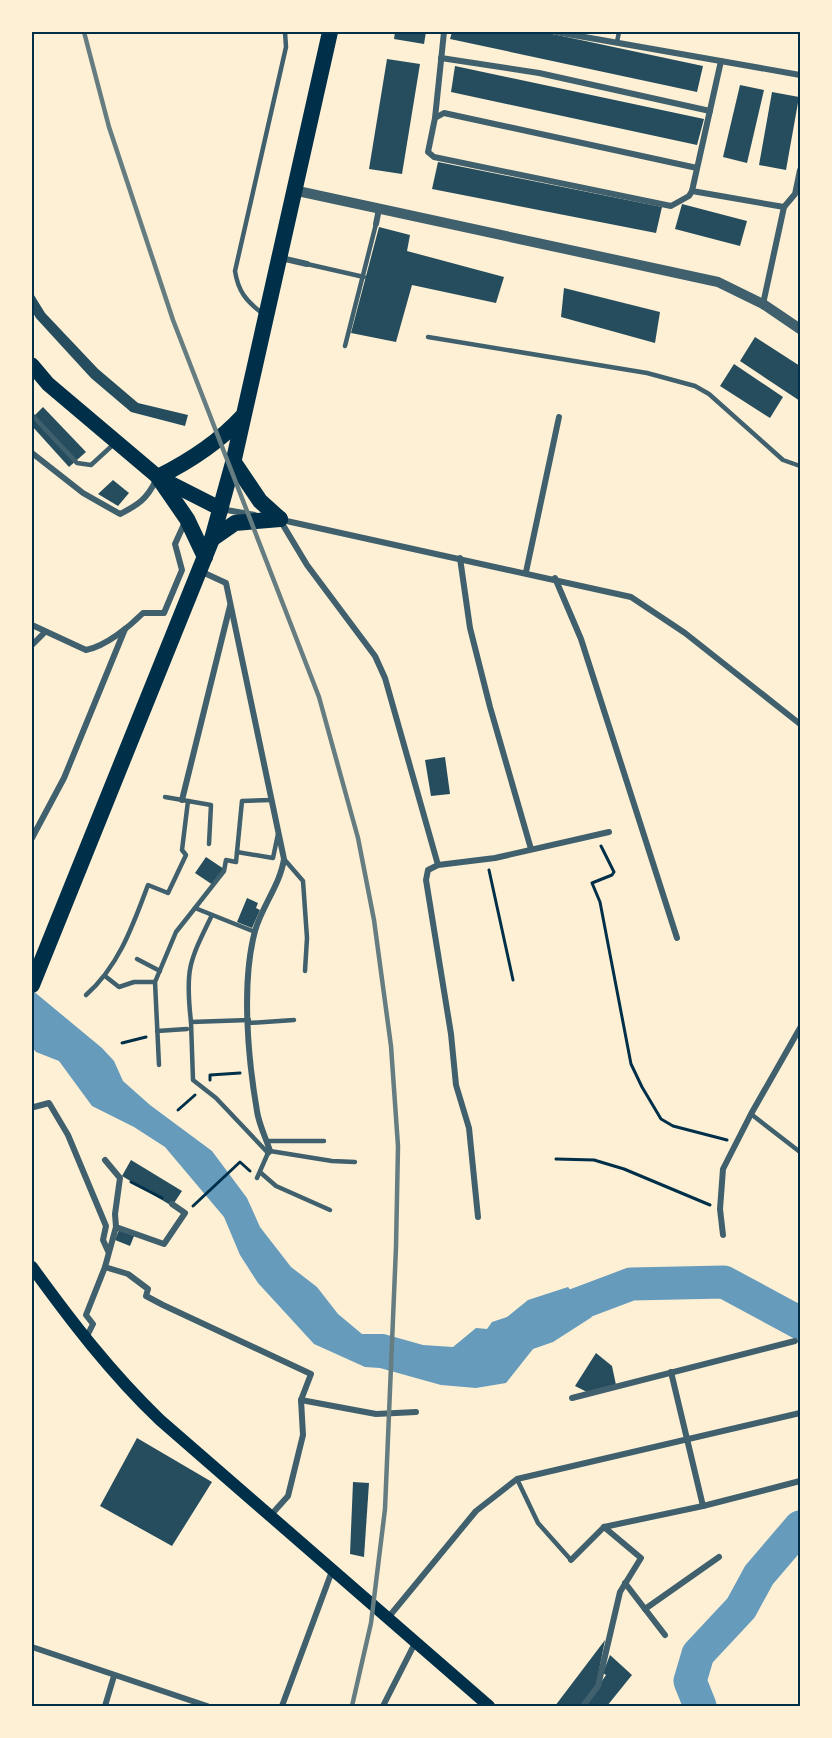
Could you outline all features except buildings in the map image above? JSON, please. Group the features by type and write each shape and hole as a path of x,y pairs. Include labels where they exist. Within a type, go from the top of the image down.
{"highway":[{"path":"32,985 212,539 233,461 330,32"},
{"path":"202,564 187,519 158,477 200,454 228,433 243,416"},
{"path":"233,461 260,501 280,519"},
{"path":"212,539 235,523 280,519"}],"main road":[{"path":"32,370 115,443 158,477 221,509"},
{"path":"32,1267 85,1340 123,1385 386,1619 489,1707"}],"street":[{"path":"444,32 435,118 428,152 434,157 671,206 689,196 692,191 721,61"},
{"path":"556,32 801,75"},
{"path":"441,58 539,73 710,111"},
{"path":"435,118 444,113 697,168"},
{"path":"763,304 784,207 795,194 801,170"},
{"path":"293,190 718,282 763,304 801,329"},
{"path":"692,191 784,207"},
{"path":"376,224 379,209"},
{"path":"278,257 307,264"},
{"path":"526,572 559,417"},
{"path":"32,453 83,493 120,514 141,504 149,496 158,477"},
{"path":"221,509 280,519 555,578 631,597 684,633 801,724"},
{"path":"32,625 44,633 68,640 86,650 97,646 125,628 143,613 164,613 182,570 175,544 187,519"},
{"path":"280,519 307,565 375,656 385,678 438,865"},
{"path":"460,558 470,628 531,849"},
{"path":"202,564 226,583 284,859 282,873 263,907 255,932 249,966 252,1072 257,1111 269,1152"},
{"path":"555,578 581,639 677,938"},
{"path":"185,800 231,603"},
{"path":"32,838 64,778 125,628"},
{"path":"32,645 44,633"},
{"path":"478,1216 469,1128 456,1085 451,1034 426,880 428,870 438,865 486,859 609,832"},
{"path":"723,1235 720,1209 723,1169 751,1114 801,1029"},
{"path":"34,1107 49,1103 68,1135 106,1226 103,1240 108,1252"},
{"path":"85,1340 93,1324 86,1315 105,1267 116,1227 115,1214 120,1178 105,1160"},
{"path":"116,1227 164,1244 185,1213 172,1204"},
{"path":"105,1267 128,1274 148,1289 146,1296 163,1305 311,1374 302,1400 303,1435 288,1496 270,1516"},
{"path":"572,1398 795,1341"},
{"path":"671,1372 703,1506"},
{"path":"302,1400 376,1414 416,1412"},
{"path":"386,1619 476,1511 517,1479 801,1413"},
{"path":"571,1560 604,1527 703,1506 801,1481"},
{"path":"583,1707 598,1686 620,1592 641,1558 604,1527"},
{"path":"645,1609 719,1557"},
{"path":"282,1707 332,1571"},
{"path":"625,1583 665,1635"},
{"path":"383,1707 415,1643"},
{"path":"32,1647 207,1707"},
{"path":"105,1707 114,1676"}],"lane":[{"path":"265,316 249,303 238,288 235,271 285,47 285,32"},
{"path":"617,42 619,32"},
{"path":"345,346 376,224"},
{"path":"307,264 364,277"},
{"path":"428,337 647,373 695,386 709,394 783,460 801,466"},
{"path":"32,416 77,463 91,465 115,443"},
{"path":"165,797 211,805 209,844"},
{"path":"86,994 105,976 129,934 148,885 168,893 186,855 182,850 185,800"},
{"path":"159,1065 155,982 176,932 224,871 226,860 236,862 242,801 272,800"},
{"path":"237,852 273,858 278,831"},
{"path":"284,859 303,881 307,938 305,971"},
{"path":"195,908 255,932"},
{"path":"212,915 194,953 187,975 193,1080 205,1088 269,1152 355,1162"},
{"path":"137,959 160,971"},
{"path":"105,976 119,987 134,982 155,982"},
{"path":"191,1022 294,1020"},
{"path":"157,1033 187,1029"},
{"path":"751,1114 801,1152"},
{"path":"267,1142 324,1141"},
{"path":"269,1152 259,1176 330,1210"},
{"path":"517,1479 538,1523 571,1560"}],"path":[{"path":"594,835 614,872 592,883 600,902 631,1064 661,1119 673,1126 737,1142"},
{"path":"486,859 513,980"},
{"path":"122,1043 157,1033"},
{"path":"178,1110 210,1085 210,1075 252,1072"},
{"path":"556,1159 594,1160 624,1169 720,1209"},
{"path":"195,1204 240,1162"},
{"path":"132,1182 172,1204"}],"water":[{"path":"32,990 102,1048 114,1061 123,1081 150,1105 212,1151 247,1198 260,1227 291,1267 317,1287 338,1314 362,1334 384,1334 423,1345 453,1347 476,1328 487,1329 492,1322 507,1317 528,1300 568,1287 592,1317 553,1342 533,1349 506,1383 476,1388 441,1385 380,1368 365,1367 314,1344 258,1283 240,1255 224,1217 165,1147 134,1127 92,1106 59,1061 36,1052 32,1047"}],"waterway":[{"path":"538,1319 631,1284 724,1282 800,1323"},
{"path":"700,1706 690,1681 698,1654 741,1608 759,1575 800,1527"}],"railway":[{"path":"84,32 109,127 173,320 319,697 358,838 374,920 391,1046 398,1146 396,1247 385,1509 371,1623 352,1706"}]}
